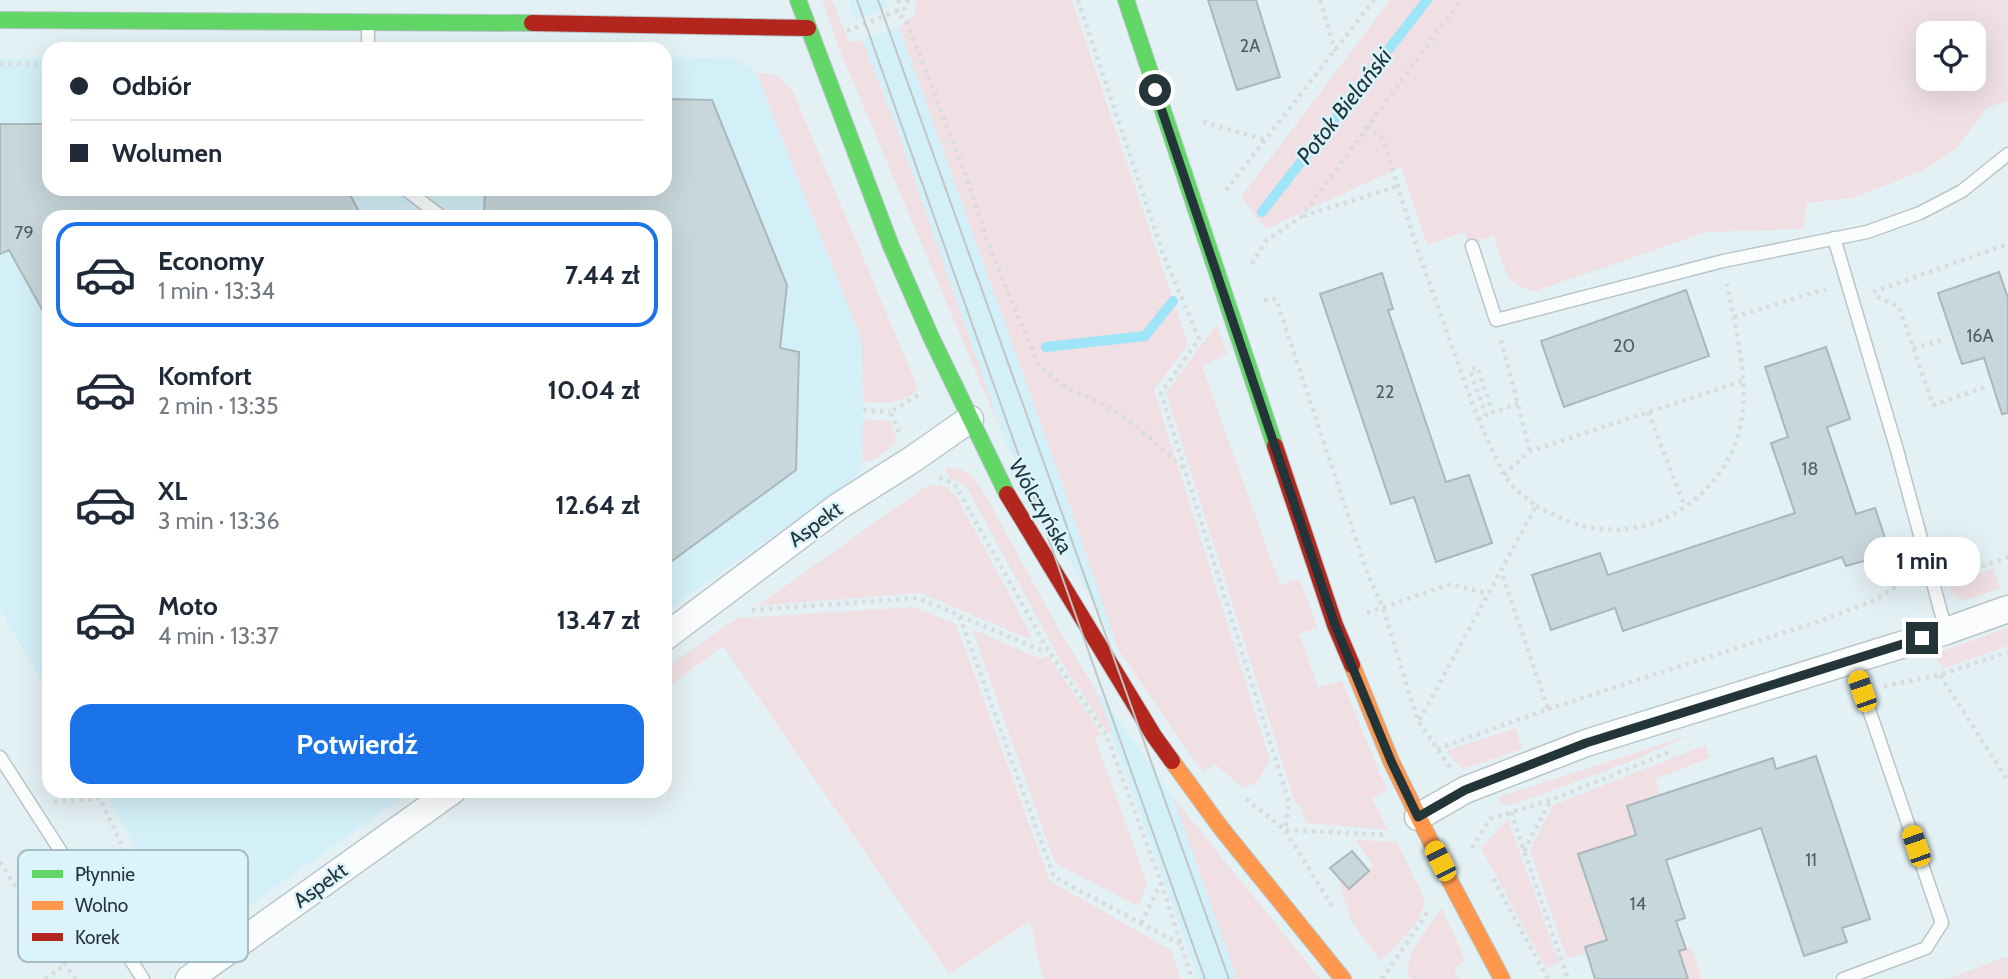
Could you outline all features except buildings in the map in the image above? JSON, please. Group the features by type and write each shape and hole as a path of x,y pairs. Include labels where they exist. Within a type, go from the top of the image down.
{"street":[{"name":"Wólczyńska","path":"798,0 891,246 1004,489 1154,736 1221,828 1343,979"},
{"path":"1126,0 1335,625 1391,761 1409,827 1451,883 1502,979"},
{"path":"0,20 808,28"},
{"name":"Aspekt","path":"672,632 839,506 970,419"},
{"path":"1409,827 1465,790 1586,743 1946,631 2008,609"},
{"name":"Aspekt","path":"248,922 441,798"}],"lane":[{"path":"368,42 369,22"},
{"path":"1472,246 1496,320 1723,261 1867,232 1920,213 1962,191 2008,154"},
{"path":"414,196 431,210"},
{"path":"1834,238 1946,631"},
{"path":"1843,979 1926,948 1942,923 1852,660"},
{"path":"0,757 60,850"},
{"path":"131,962 143,979"}],"path":[{"path":"897,12 899,0"},
{"path":"844,21 847,32 905,8 908,0"},
{"path":"1078,0 1162,251 1199,339"},
{"path":"1320,0 1335,51"},
{"path":"1219,199 1374,0"},
{"path":"1302,216 1461,0"},
{"path":"897,12 906,21 967,178 988,243 1039,367 1072,391 1098,401 1134,424 1185,470"},
{"path":"0,64 42,65"},
{"path":"1201,122 1266,140"},
{"path":"1367,126 1383,139 1417,248 1478,419 1504,475 1515,489 1536,506 1568,523 1602,529 1641,528 1671,517 1696,499 1717,476 1734,447 1742,416 1739,346 1723,261"},
{"path":"1285,830 1289,802 1161,393 1265,242 1302,216 1399,186"},
{"path":"1869,293 2008,244"},
{"path":"1263,300 1276,299 1368,575 1383,608 1418,721 1536,506"},
{"path":"1496,320 1530,451"},
{"path":"1913,348 1946,339"},
{"path":"1478,419 1486,416 1470,370 1477,367 1493,412 1518,404"},
{"path":"1504,475 1530,451 1742,381"},
{"path":"863,410 890,412"},
{"path":"1648,412 1685,507"},
{"path":"1437,749 1548,709 1873,601 1929,566 1966,557 1984,566 2008,557"},
{"path":"1501,572 1548,709"},
{"path":"1335,625 1451,584 1489,594"},
{"path":"751,610 918,598 1041,650 1048,650"},
{"path":"959,615 1054,877 1182,945"},
{"path":"1862,691 1940,675 2008,652"},
{"path":"1940,675 2008,781"},
{"path":"1381,979 1451,883 1490,819 1551,800 1672,750"},
{"path":"1244,797 1285,830 1337,914"},
{"path":"30,803 100,798 124,850"},
{"path":"1524,851 1551,800"},
{"path":"1511,812 1568,979"},
{"path":"1285,830 1409,827"},
{"path":"1474,845 1480,857"},
{"path":"0,862 18,890"},
{"path":"1487,869 1548,979"},
{"path":"1141,923 1161,882"},
{"path":"45,979 66,964 75,979"}],"shaded area":[{"path":"822,0 832,0 849,43 862,40 893,118 1005,441 838,46"},
{"path":"849,0 886,0 888,7 856,20"},
{"path":"916,0 1072,0 1188,344 1154,390 1270,760 1256,783 1243,788 1215,764 1205,772 1195,762 1118,649 1062,483 899,27 915,14"},
{"path":"1390,0 2008,0 2008,101 1987,107 1956,149 1922,171 1852,198 1807,203 1803,229 1707,232 1535,291 1516,284 1510,278 1494,236 1469,244 1464,232 1427,245 1401,167 1266,229 1241,197"},
{"path":"899,27 1062,483 1118,649 1005,441 893,118 862,40"},
{"path":"672,57 734,58 756,72 861,339 863,420 859,475 672,607 672,210 42,210 42,683 0,609 0,59 42,58 42,196 672,196"},
{"path":"756,72 777,75 793,92 916,383 917,390 905,398 863,402 861,339"},
{"path":"1217,324 1227,354 1202,366 1280,585 1299,579 1318,628 1299,634 1318,687 1342,681 1387,791 1372,798 1388,830 1306,823 1301,807 1295,803 1166,393"},
{"path":"863,420 890,421 896,438 894,445 873,460 862,462"},
{"path":"960,469 969,474 983,491 1062,635 1095,688 1112,732 1108,733 1059,658 966,486 949,477 945,470"},
{"path":"934,484 947,487 957,497 1031,635 1029,639 920,593 757,606 925,487"},
{"path":"1956,566 1979,574 1993,568 2001,589 1964,600 1954,594 1941,570"},
{"path":"913,607 956,624 1050,881 1171,950 1181,979 1043,979 1030,921 949,974 723,646 672,684 672,664 739,618"},
{"path":"2008,628 2008,646 1943,668 1934,654"},
{"path":"972,629 1041,659 1048,656 1102,735 1095,738 1147,883 1141,902 1136,905 1055,863"},
{"path":"1095,688 1173,797 1237,979 1199,979"},
{"path":"1516,728 1522,749 1463,769 1447,753 1448,750"},
{"path":"1696,733 1624,764 1509,806 1501,803 1499,797"},
{"path":"1706,745 1709,758 1655,779 1660,795 1636,835 1579,854 1607,940 1585,947 1586,953 1567,959 1530,850 1553,805"},
{"path":"1173,797 1320,979 1237,979"},
{"path":"108,798 401,798 248,906 248,850 137,850"},
{"path":"1508,819 1559,963 1546,968 1481,848"},
{"path":"1355,840 1397,842 1425,900 1414,925 1380,960 1352,922 1338,879 1349,888 1374,866"},
{"path":"1442,908 1465,960 1454,970 1459,979 1411,979 1408,971 1412,953"},
{"path":"1691,947 1702,979 1688,979 1679,951"},
{"path":"2008,956 2008,979 1947,979"}],"waterway":[{"name":"Potok Bielański","path":"1262,212 1427,0"},
{"name":"Potok Bielański","path":"1046,347 1145,336 1173,301"}],"tram line":[{"path":"857,0 1205,979"},
{"path":"878,0 1229,979"}],"traffic: fast":[{"path":"798,0 891,246 931,337 1007,494"},
{"path":"1126,0 1275,446"},
{"path":"0,20 532,23"}],"traffic: slow":[{"path":"1352,665 1391,761 1502,979"},
{"path":"1172,761 1221,828 1343,979"}],"traffic: jam":[{"path":"532,23 808,28"},
{"path":"1275,446 1335,625 1352,665"},
{"path":"1007,494 1154,736 1172,761"}],"route":[{"path":"1155,90 1335,625 1391,761 1418,817 1465,790 1586,743 1922,638"}]}
